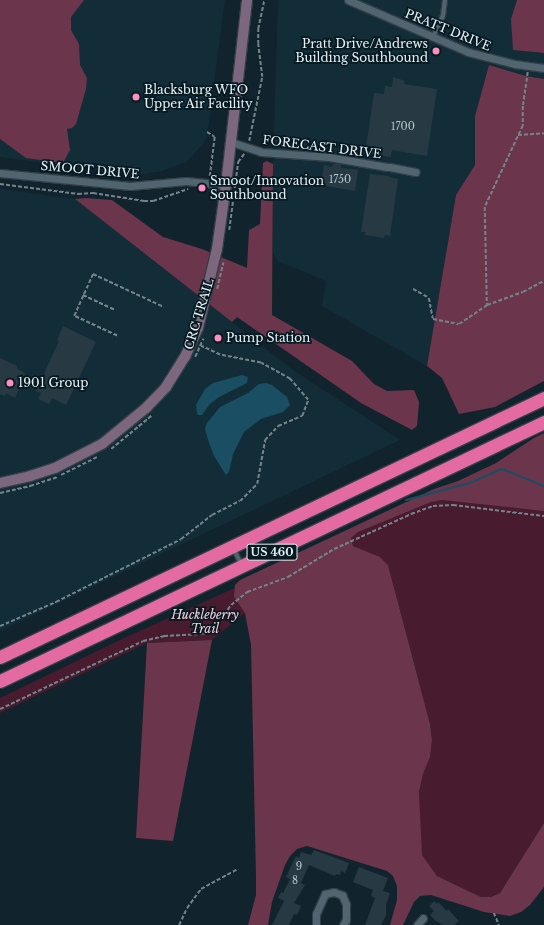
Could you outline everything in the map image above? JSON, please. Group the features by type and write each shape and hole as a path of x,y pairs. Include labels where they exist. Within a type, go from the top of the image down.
{"highway":[{"name":"US 460","path":"0,657 544,398"},
{"name":"US 460","path":"0,681 544,422"}],"main road":[{"path":"0,483 55,468 102,444 130,423 166,387 185,357 198,328 217,249 226,185 247,0"}],"street":[{"name":"PRATT DRIVE","path":"348,0 433,37 480,55 528,66 544,68"},
{"name":"FORECAST DRIVE","path":"231,142 261,152 329,157 416,172"},
{"name":"SMOOT DRIVE","path":"0,173 130,186 186,180 226,185"},
{"path":"316,925 316,914 325,894 334,892 342,895 346,904 346,920 343,925"},
{"path":"417,925 424,918"}],"lane":[{"path":"433,37 443,16 444,0"},
{"path":"233,546 242,566"}],"path":[{"path":"249,141 262,77 258,44 258,28 264,0"},
{"path":"487,305 485,207 523,126 523,106 528,66"},
{"path":"207,132 215,137 210,177"},
{"path":"518,135 544,133"},
{"path":"228,236 238,162 244,154"},
{"path":"0,184 78,194 93,193 144,201 153,201 190,188"},
{"path":"208,189 219,198"},
{"name":"CRC TRAIL","path":"216,293 224,257"},
{"path":"117,336 74,316 93,274 164,307"},
{"path":"413,289 429,298 433,319 459,324 487,305 544,281"},
{"path":"83,295 115,310"},
{"name":"CRC TRAIL","path":"195,358 201,346 204,335"},
{"path":"0,626 56,602 181,539 212,515 240,501 257,484 265,440 278,426 302,416 308,400 290,379 261,362 220,354 201,346"},
{"path":"109,450 145,422 155,412"},
{"path":"0,492 30,486 55,478 84,465 102,454"},
{"path":"0,709 143,641 164,636 202,634 214,630 231,605 247,592 288,577 334,549 428,508 453,505 544,516"},
{"path":"179,925 187,908 201,889 238,869"},
{"path":"494,913 499,925"}],"shaded area":[{"path":"0,0 225,0 207,136 203,144 186,162 162,171 145,174 120,173 0,157"},
{"path":"0,0 84,0 71,17 71,30 79,44 80,65 87,78 86,89 76,124 72,128 67,129 70,150 63,163 26,158 0,139"},
{"path":"278,0 517,0 513,50 544,53 544,79 526,76 489,65 475,116 475,165 456,195 427,366 322,306 326,281 278,261 273,253 273,164"},
{"path":"517,0 544,0 544,53 513,50 511,19"},
{"path":"489,65 526,76 544,79 544,381 495,407 459,414 442,378 427,366 456,195 475,165 475,116"},
{"path":"267,161 273,164 272,315 352,361 374,384 387,391 414,390 419,402 417,426 412,430 361,403 237,317 232,322 75,199 86,198 112,200 163,237 202,249 247,268 249,230 260,224 263,163"},
{"path":"0,189 75,199 293,370 400,440 0,631"},
{"path":"242,375 248,377 247,383 219,397 210,404 202,415 198,415 196,405 205,389 213,383"},
{"path":"266,383 272,385 287,397 290,405 283,412 261,419 244,432 233,454 229,472 226,475 214,456 208,440 205,429 207,423 220,407 248,393 259,384"},
{"path":"544,433 544,511 442,500 431,502 358,532 351,538 353,546 380,557 388,565 430,724 432,740 430,757 423,774 419,792 422,855 437,876 481,897 491,897 500,893 544,823 544,887 530,905 521,912 510,916 484,912 431,895 420,896 414,902 403,925 390,925 397,900 397,886 393,876 387,871 307,846 297,849 290,856 285,865 272,902 268,925 248,925 256,895 251,645 245,613 234,597 235,585 240,580 434,489 458,481 496,463"},
{"path":"212,640 173,841 136,838 147,643"}],"green space":[{"name":"Huckleberry Trail","path":"426,499 544,505 544,823 500,893 491,897 481,897 443,879 437,876 421,855 419,792 423,774 430,757 432,740 430,724 388,565 380,557 353,546 245,613 212,640 147,643 0,713 0,698 122,639 358,532"}],"building":[{"path":"393,77 405,81 404,84 437,89 427,156 392,150 391,157 365,153 374,93 384,94 385,86 392,87"},
{"path":"333,164 341,164 341,168 358,170 355,191 321,185 324,165 332,167"},
{"path":"370,174 389,176 398,179 390,236 385,235 384,238 365,235 366,232 361,232"},
{"path":"63,326 96,342 66,405 52,398 49,404 38,399 41,393 36,391 59,341 57,340"},
{"name":"1901 Group","path":"0,358 17,366 17,369 25,373 15,398 6,393 5,396 0,394"},
{"path":"314,850 349,863 345,873 341,871 340,875 336,874 335,876 309,865 301,883 305,885 294,903 301,906 297,915 294,914 289,925 272,925 284,901 278,898 281,892 283,893 290,879 286,877 296,856 299,858 301,852 311,855"},
{"path":"359,867 388,878 383,891 390,893 386,905 386,915 381,925 365,925 375,898 371,896 373,890 353,882"},
{"path":"434,901 437,904 438,902 447,911 448,909 459,921 454,925 443,925 436,921 430,915 434,911 429,906"}],"waterway":[{"path":"406,500 470,483 502,469 544,486"}],"place":[{"name":"Pratt Drive/Andrews Building Southbound","path":"436,51"},
{"name":"Blacksburg WFO Upper Air Facility","path":"136,97"},
{"name":"Smoot/Innovation Southbound","path":"202,188"},
{"name":"Pump Station","path":"218,338"},
{"name":"1901 Group","path":"10,383"}]}
